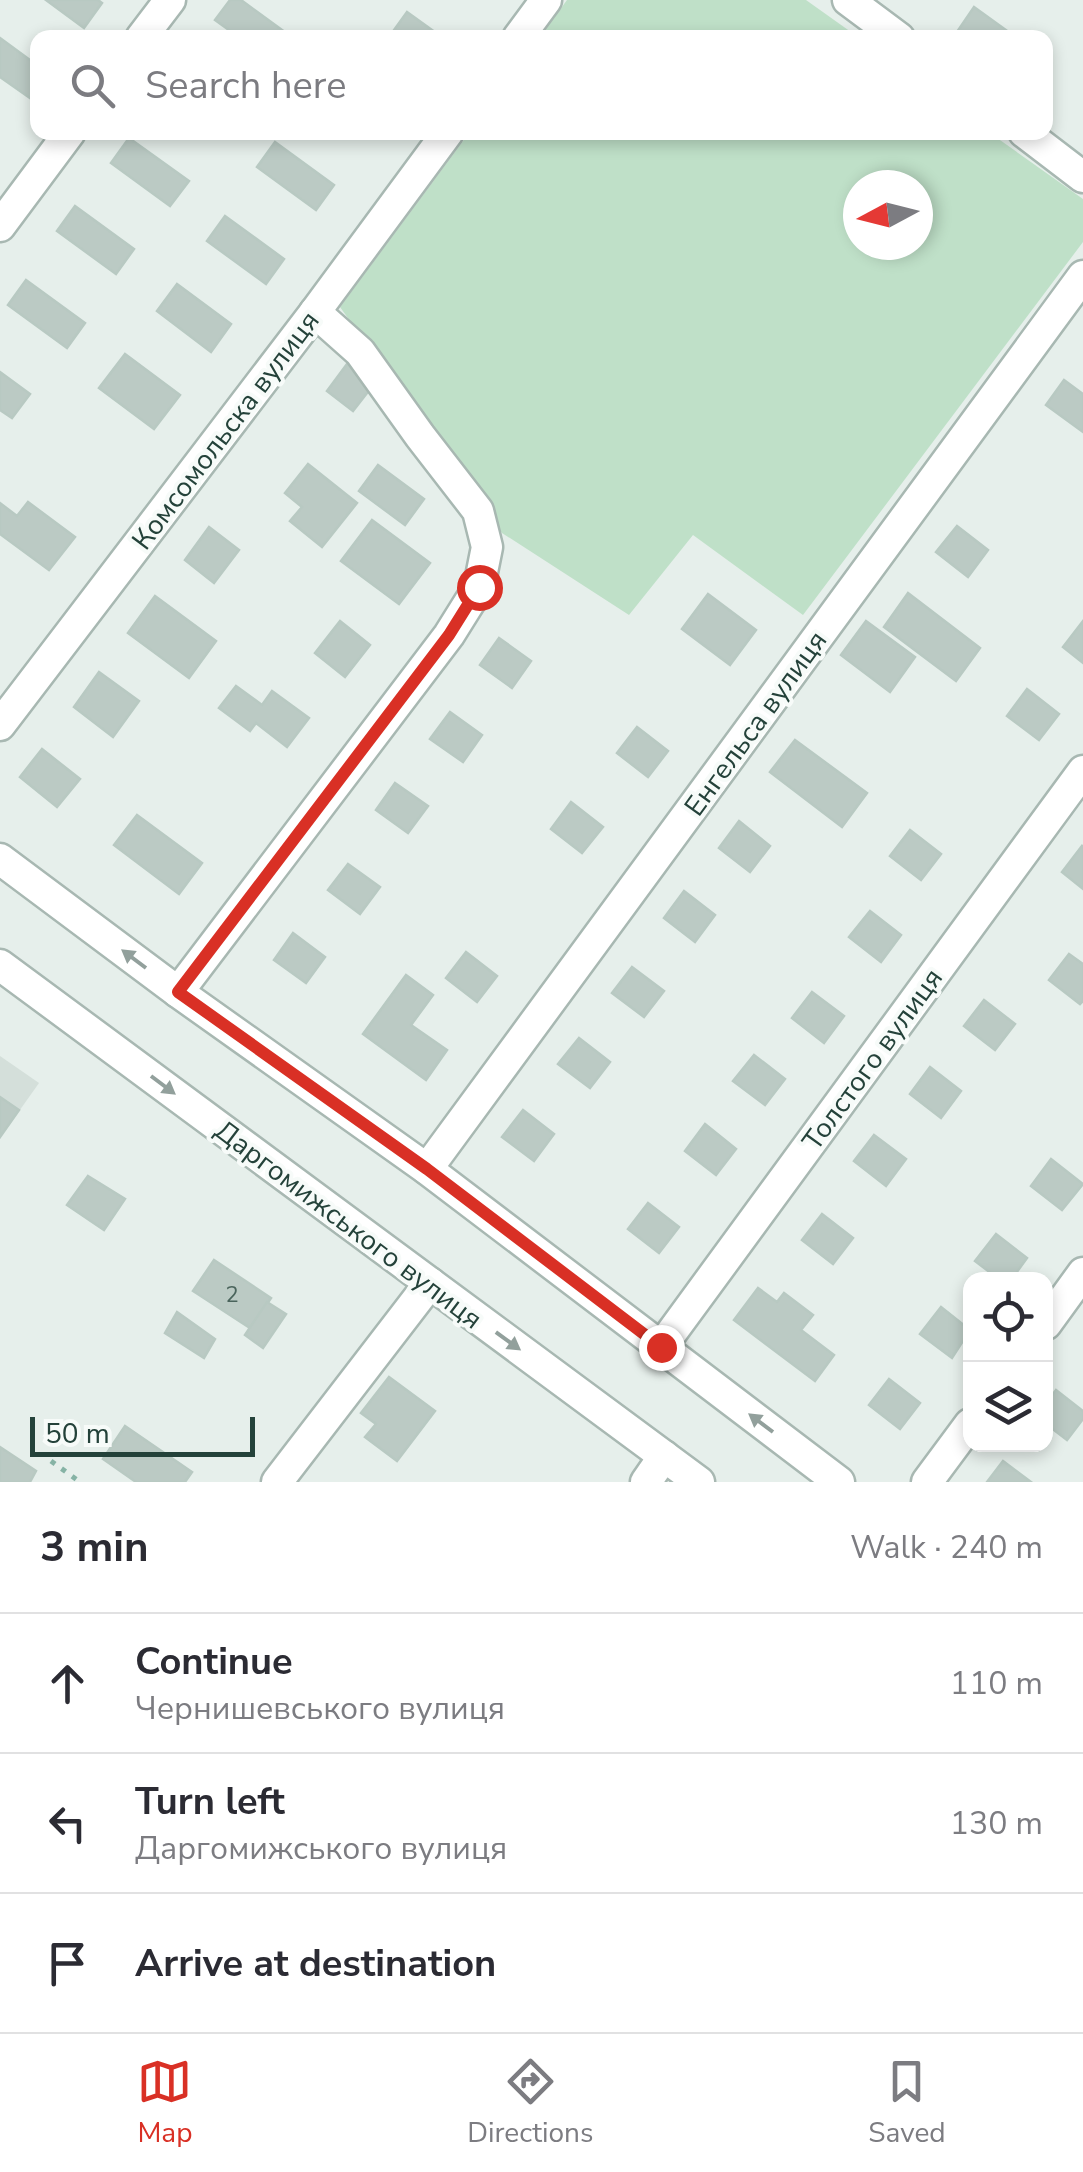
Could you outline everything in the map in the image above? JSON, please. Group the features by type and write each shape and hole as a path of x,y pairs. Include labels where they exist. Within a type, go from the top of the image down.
{"street":[{"path":"148,30 170,0"},
{"path":"524,30 546,0"},
{"path":"848,0 892,20"},
{"path":"0,226 64,140"},
{"name":"Комсомольска вулиця","path":"0,724 442,140"},
{"path":"1034,140 1083,177"},
{"name":"Енгельса вулиця","path":"427,1169 1083,276"},
{"path":"178,992 449,635 479,587 487,547 478,511 360,352 315,312"},
{"name":"Толстого вулиця","path":"661,1347 1083,771"},
{"path":"0,859 178,992 427,1169 839,1482"},
{"name":"Даргомижського вулиця","path":"0,965 699,1482"},
{"path":"1053,1314 1083,1273"},
{"path":"277,1482 430,1284"},
{"path":"928,1482 963,1434"},
{"path":"646,1482 664,1456"}],"path":[{"path":"51,1461 80,1482"}],"shaded area":[{"path":"0,1056 39,1083 0,1138"}],"green space":[{"path":"567,0 806,0 848,30 545,30"},
{"path":"464,140 1000,140 1083,199 1083,242 803,615 693,535 629,615 502,533 340,307"}],"building":[{"path":"46,0 98,0 102,3 84,28"},
{"path":"230,0 241,0 282,30 229,30 215,20"},
{"path":"974,7 1006,30 958,30"},
{"path":"407,12 432,30 394,30"},
{"path":"0,38 30,60 30,98 0,77"},
{"path":"128,140 132,140 189,181 170,206 111,163"},
{"path":"275,142 334,185 316,210 257,167"},
{"path":"75,206 134,249 116,274 57,231"},
{"path":"225,216 284,259 266,284 207,241"},
{"path":"26,280 85,323 67,348 8,305"},
{"path":"177,284 231,324 211,352 157,311"},
{"path":"125,354 180,395 154,429 99,388"},
{"path":"347,364 374,384 353,411 327,391"},
{"path":"0,372 30,394 12,418 0,410"},
{"path":"1064,380 1083,394 1083,432 1046,405"},
{"path":"308,464 357,503 322,547 290,521 302,507 285,493"},
{"path":"378,465 424,499 405,525 359,491"},
{"path":"28,502 75,537 49,570 0,534 0,503 17,516"},
{"path":"372,520 430,563 399,604 341,561"},
{"path":"957,526 988,550 968,577 936,552"},
{"path":"209,527 239,550 214,583 185,560"},
{"path":"908,593 980,648 956,681 884,627"},
{"path":"708,594 756,630 730,665 682,629"},
{"path":"155,596 216,641 189,678 128,633"},
{"path":"340,621 370,645 345,677 315,653"},
{"path":"866,621 915,657 890,692 841,655"},
{"path":"1083,621 1083,663 1063,647"},
{"path":"499,638 531,661 512,688 480,665"},
{"path":"99,672 139,701 113,737 74,707"},
{"path":"236,686 262,705 272,691 309,718 287,747 256,723 250,731 219,708"},
{"path":"1027,689 1059,714 1039,740 1007,716"},
{"path":"450,712 482,735 463,762 430,739"},
{"path":"637,727 668,751 648,777 617,753"},
{"path":"795,740 867,793 842,827 770,772"},
{"path":"42,749 80,779 57,807 20,777"},
{"path":"395,783 428,806 408,833 376,810"},
{"path":"571,802 603,827 582,853 551,829"},
{"path":"137,815 202,863 179,894 114,845"},
{"path":"739,821 770,846 750,872 719,848"},
{"path":"910,830 941,854 921,880 890,856"},
{"path":"1083,847 1083,889 1062,872"},
{"path":"348,864 380,887 360,914 328,890"},
{"path":"684,891 715,915 695,942 664,918"},
{"path":"870,911 901,935 881,962 849,937"},
{"path":"293,933 325,957 306,983 274,960"},
{"path":"466,952 497,976 477,1002 446,978"},
{"path":"1069,954 1083,964 1080,1004 1049,980"},
{"path":"632,967 664,991 644,1017 612,993"},
{"path":"406,975 433,995 411,1025 447,1050 426,1080 363,1034"},
{"path":"812,992 844,1016 824,1043 792,1018"},
{"path":"984,1000 1015,1024 995,1050 964,1026"},
{"path":"579,1038 610,1062 590,1088 558,1064"},
{"path":"754,1055 785,1079 765,1105 733,1081"},
{"path":"930,1067 961,1091 941,1118 910,1094"},
{"path":"0,1097 19,1110 0,1137"},
{"path":"523,1110 554,1134 534,1161 502,1137"},
{"path":"705,1124 736,1149 716,1175 685,1151"},
{"path":"874,1135 906,1159 886,1186 854,1161"},
{"path":"1051,1159 1083,1184 1062,1210 1031,1186"},
{"path":"88,1176 125,1199 104,1230 67,1205"},
{"path":"648,1203 679,1227 659,1253 628,1229"},
{"path":"822,1214 853,1238 833,1264 802,1240"},
{"path":"996,1234 1027,1258 1017,1272 989,1272 975,1261"},
{"path":"214,1260 271,1298 250,1328 193,1291"},
{"path":"758,1288 777,1302 784,1293 813,1315 801,1330 834,1355 815,1381 734,1320"},
{"path":"267,1302 286,1314 263,1348 245,1335"},
{"path":"941,1307 963,1324 963,1341 952,1358 920,1334"},
{"path":"177,1312 215,1339 204,1358 165,1333"},
{"path":"389,1377 435,1411 397,1461 365,1437 376,1424 361,1413"},
{"path":"889,1379 920,1403 900,1429 869,1405"},
{"path":"1056,1390 1083,1411 1083,1419 1067,1440 1053,1429"},
{"path":"125,1426 192,1472 185,1482 136,1482 103,1459"},
{"path":"0,1447 36,1471 30,1482 0,1482"},
{"path":"1003,1461 1031,1482 987,1482"}],"route":[{"path":"479,587 449,635 178,992 427,1169 661,1347"}]}
